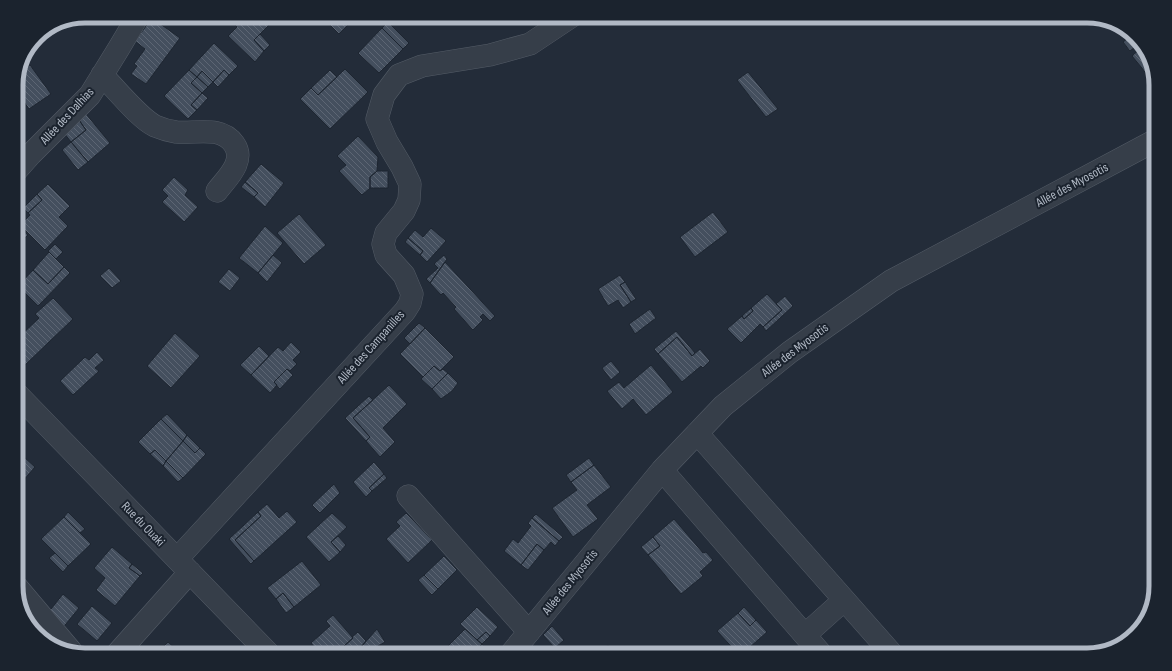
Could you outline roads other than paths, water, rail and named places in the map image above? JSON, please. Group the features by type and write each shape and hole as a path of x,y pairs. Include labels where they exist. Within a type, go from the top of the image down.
{"street":[{"name":"Allée des Dalhias","path":"23,163 90,95 134,23"},
{"name":"Allée des Campanilles","path":"121,648 183,565 405,311 410,303 412,294 404,275 386,256 383,244 386,233 404,211 408,200 410,184 387,142 377,119 384,95 399,75 422,66 490,55 530,44 562,23"},
{"path":"102,75 144,118 154,126 177,132 211,131 232,140 238,149 238,159 235,167 217,191"},
{"name":"Allée des Myosotis","path":"516,648 662,470 723,406 790,352 891,280 1149,144"},
{"name":"Rue du Ouaki","path":"23,400 263,648"},
{"path":"697,433 887,648"},
{"path":"662,470 816,648"},
{"path":"408,496 529,632"},
{"path":"24,595 66,644"},
{"path":"805,635 844,600"}]}
